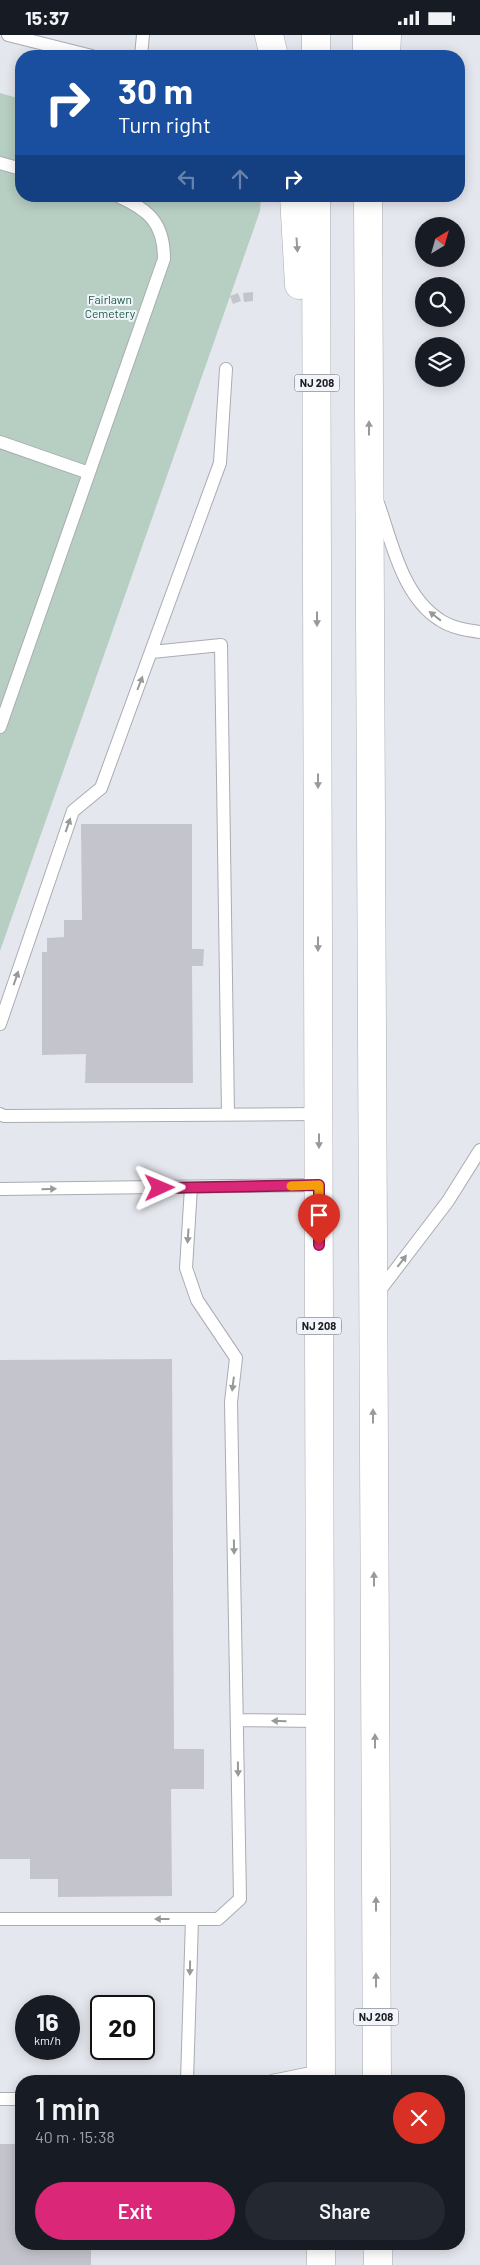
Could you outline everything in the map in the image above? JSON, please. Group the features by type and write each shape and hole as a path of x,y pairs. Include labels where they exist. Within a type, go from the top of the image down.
{"highway":[{"path":"269,35 273,50"},
{"path":"316,35 316,50"},
{"path":"367,35 367,50"},
{"path":"386,50 387,35"},
{"path":"294,202 317,570"},
{"name":"NJ 208","path":"316,202 321,2075"},
{"name":"NJ 208","path":"368,202 377,2075"},
{"path":"369,306 376,202"},
{"path":"320,2250 321,2265"},
{"path":"378,2250 378,2265"}],"lane":[{"path":"8,35 53,41 76,50"},
{"path":"142,50 143,35"},
{"path":"0,163 15,167"},
{"path":"0,727 164,259 164,242 159,227 148,213 132,202"},
{"path":"0,1025 73,811 101,787 220,463 226,369"},
{"path":"0,442 89,473"},
{"path":"369,477 398,561 410,587 424,607 440,621 459,629 480,632"},
{"path":"152,652 221,645 228,1114"},
{"path":"2,1115 319,1114"},
{"path":"372,1299 448,1201 480,1149"},
{"path":"0,1189 319,1185"},
{"path":"0,1919 218,1919 240,1899 231,1402 236,1358 197,1300 186,1268 191,1187"},
{"path":"238,1721 320,1721"},
{"path":"187,2075 192,1919"},
{"path":"0,2099 15,2099"},
{"path":"317,2265 319,2250"}],"green space":[{"name":"Fairlawn Cemetery","path":"0,93 15,97 15,202 261,202 260,211 0,951"}],"building":[{"path":"253,292 253,301 244,302 243,293"},
{"path":"238,293 241,301 233,304 230,296"},
{"path":"81,824 192,824 192,949 204,949 203,966 192,966 193,1083 85,1083 86,1054 42,1055 42,952 47,952 47,938 64,937 64,920 82,920"},
{"path":"172,1359 174,1749 204,1749 204,1789 171,1789 172,1896 58,1897 58,1879 30,1879 30,1859 0,1859 0,1360"},
{"path":"0,2144 15,2144 15,2250 91,2250 91,2265 0,2265"}],"slow traffic":[{"path":"291,1186 319,1185 319,1201"}],"route":[{"path":"160,1188 319,1185 319,1245"}]}
